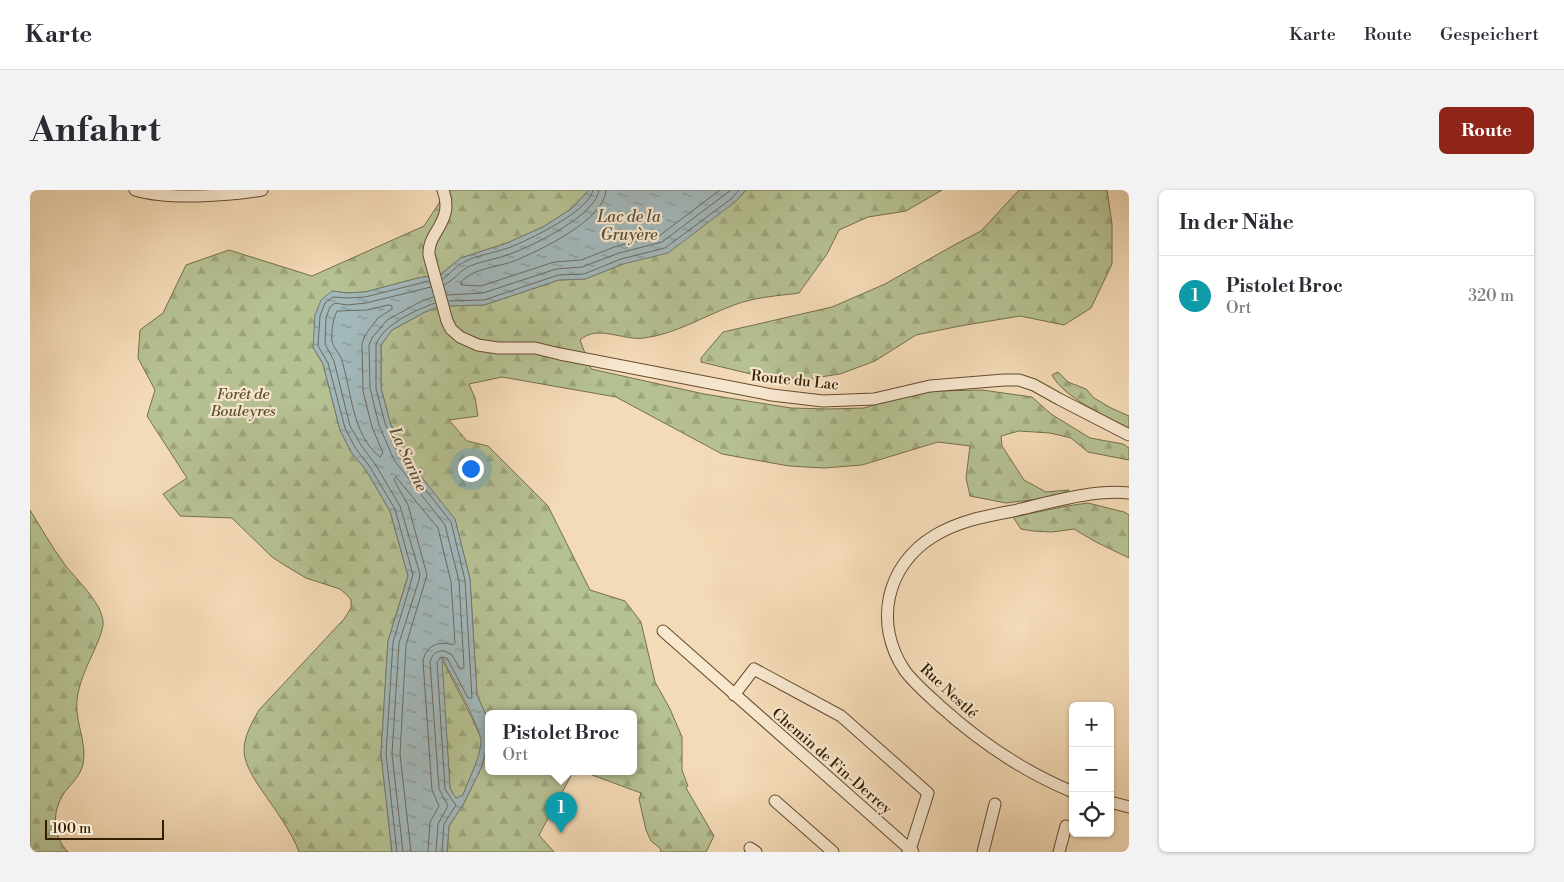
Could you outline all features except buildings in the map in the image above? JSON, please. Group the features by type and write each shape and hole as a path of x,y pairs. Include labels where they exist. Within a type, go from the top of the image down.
{"street":[{"path":"135,190 154,194 181,195 242,193 262,190"},
{"name":"Route du Lac","path":"443,190 446,202 445,214 429,247 429,259 451,329 460,337 478,345 498,348 535,348 772,395 823,401 874,400 930,386 1019,380 1034,385 1129,435"},
{"name":"Rue Nestlé","path":"1069,790 1045,780 1010,760 960,724 922,690 905,671 894,650 887,614 889,601 892,587 906,560 925,542 944,530 972,520 1050,503 1095,494 1129,493"},
{"name":"Chemin de Fin-Derrey","path":"663,631 734,695 911,851 928,793 921,786 841,716 754,669 734,695"},
{"path":"775,801 832,852"},
{"path":"1114,803 1129,807"},
{"path":"983,852 995,804"},
{"path":"1059,852 1066,826"}],"green space":[{"name":"Forêt de Bouleyres","path":"441,190 589,190 571,209 543,227 507,243 461,258 441,274 365,292 347,293 332,291 313,347 323,364 340,430 351,452 366,470 390,511 408,576 388,641 381,754 392,852 299,852 288,829 250,771 245,758 244,745 250,727 259,710 344,619 351,608 351,600 340,589 306,578 272,557 232,518 180,516 163,494 187,478 147,416 155,390 138,358 140,330 163,313 186,265 229,250 312,276 424,226 441,200"},
{"path":"746,190 942,190 906,211 868,217 839,230 827,254 799,293 742,302 679,329 656,336 636,338 602,333 587,335 580,340 591,369 704,394 791,408 864,408 907,395 936,391 982,390 1032,397 1051,414 1090,438 1123,444 1129,448 1129,460 1088,452 1071,438 1050,433 1019,431 1001,436 1002,446 1024,480 1046,492 1069,490 1054,497 1006,503 970,496 966,478 970,446 938,442 862,465 824,468 789,466 722,454 616,397 502,377 469,384 475,398 478,416 449,420 467,441 488,446 548,506 590,590 625,601 641,622 655,682 670,709 682,737 682,770 688,786 686,788 714,836 706,852 661,852 660,848 651,841 646,830 639,799 641,793 592,775 637,775 637,710 485,710 485,713 477,695 470,579 455,520 404,455 390,422 381,388 381,345 392,330 425,312 441,306 484,305 559,280 585,279 623,264 737,200"},
{"path":"1019,190 1107,190 1112,224 1112,264 1091,308 1064,325 1020,316 916,335 875,361 840,374 807,379 759,376 701,362 701,358 723,332 832,307 885,284 981,231"},
{"path":"1058,372 1068,382 1086,389 1094,398 1129,416 1129,428 1076,399 1052,375"},
{"path":"1088,503 1129,515 1129,558 1074,529 1052,532 1021,529 1013,517 1067,506"},
{"path":"30,510 65,565 98,606 103,621 99,638 78,693 77,711 84,755 83,764 78,776 64,793 57,808 56,823 59,839 68,852 30,852"},
{"path":"441,657 482,740 479,756 463,795 456,799 450,788"},
{"path":"485,754 485,775 571,775 539,835 554,852 447,852 449,826 464,803 482,766"}],"water":[{"name":"Lac de la Gruyère","path":"589,190 746,190 735,202 668,253 623,264 585,279 559,280 484,305 441,306 425,312 392,330 381,345 381,388 390,422 404,455 455,519 470,579 477,695 485,713 485,754 482,766 464,803 449,826 447,852 392,852 381,754 388,641 408,576 390,511 366,470 351,452 340,430 323,364 313,347 315,315 321,300 332,291 347,293 365,292 441,274 461,258 507,243 543,227 571,209","holes":["442,658 477,727 481,743 476,763 463,795 456,798 450,788"]}],"place":[{"name":"Pistolet Broc","path":"561,833"}],"water label":[{"name":"La Sarine","path":"409,459"}]}
